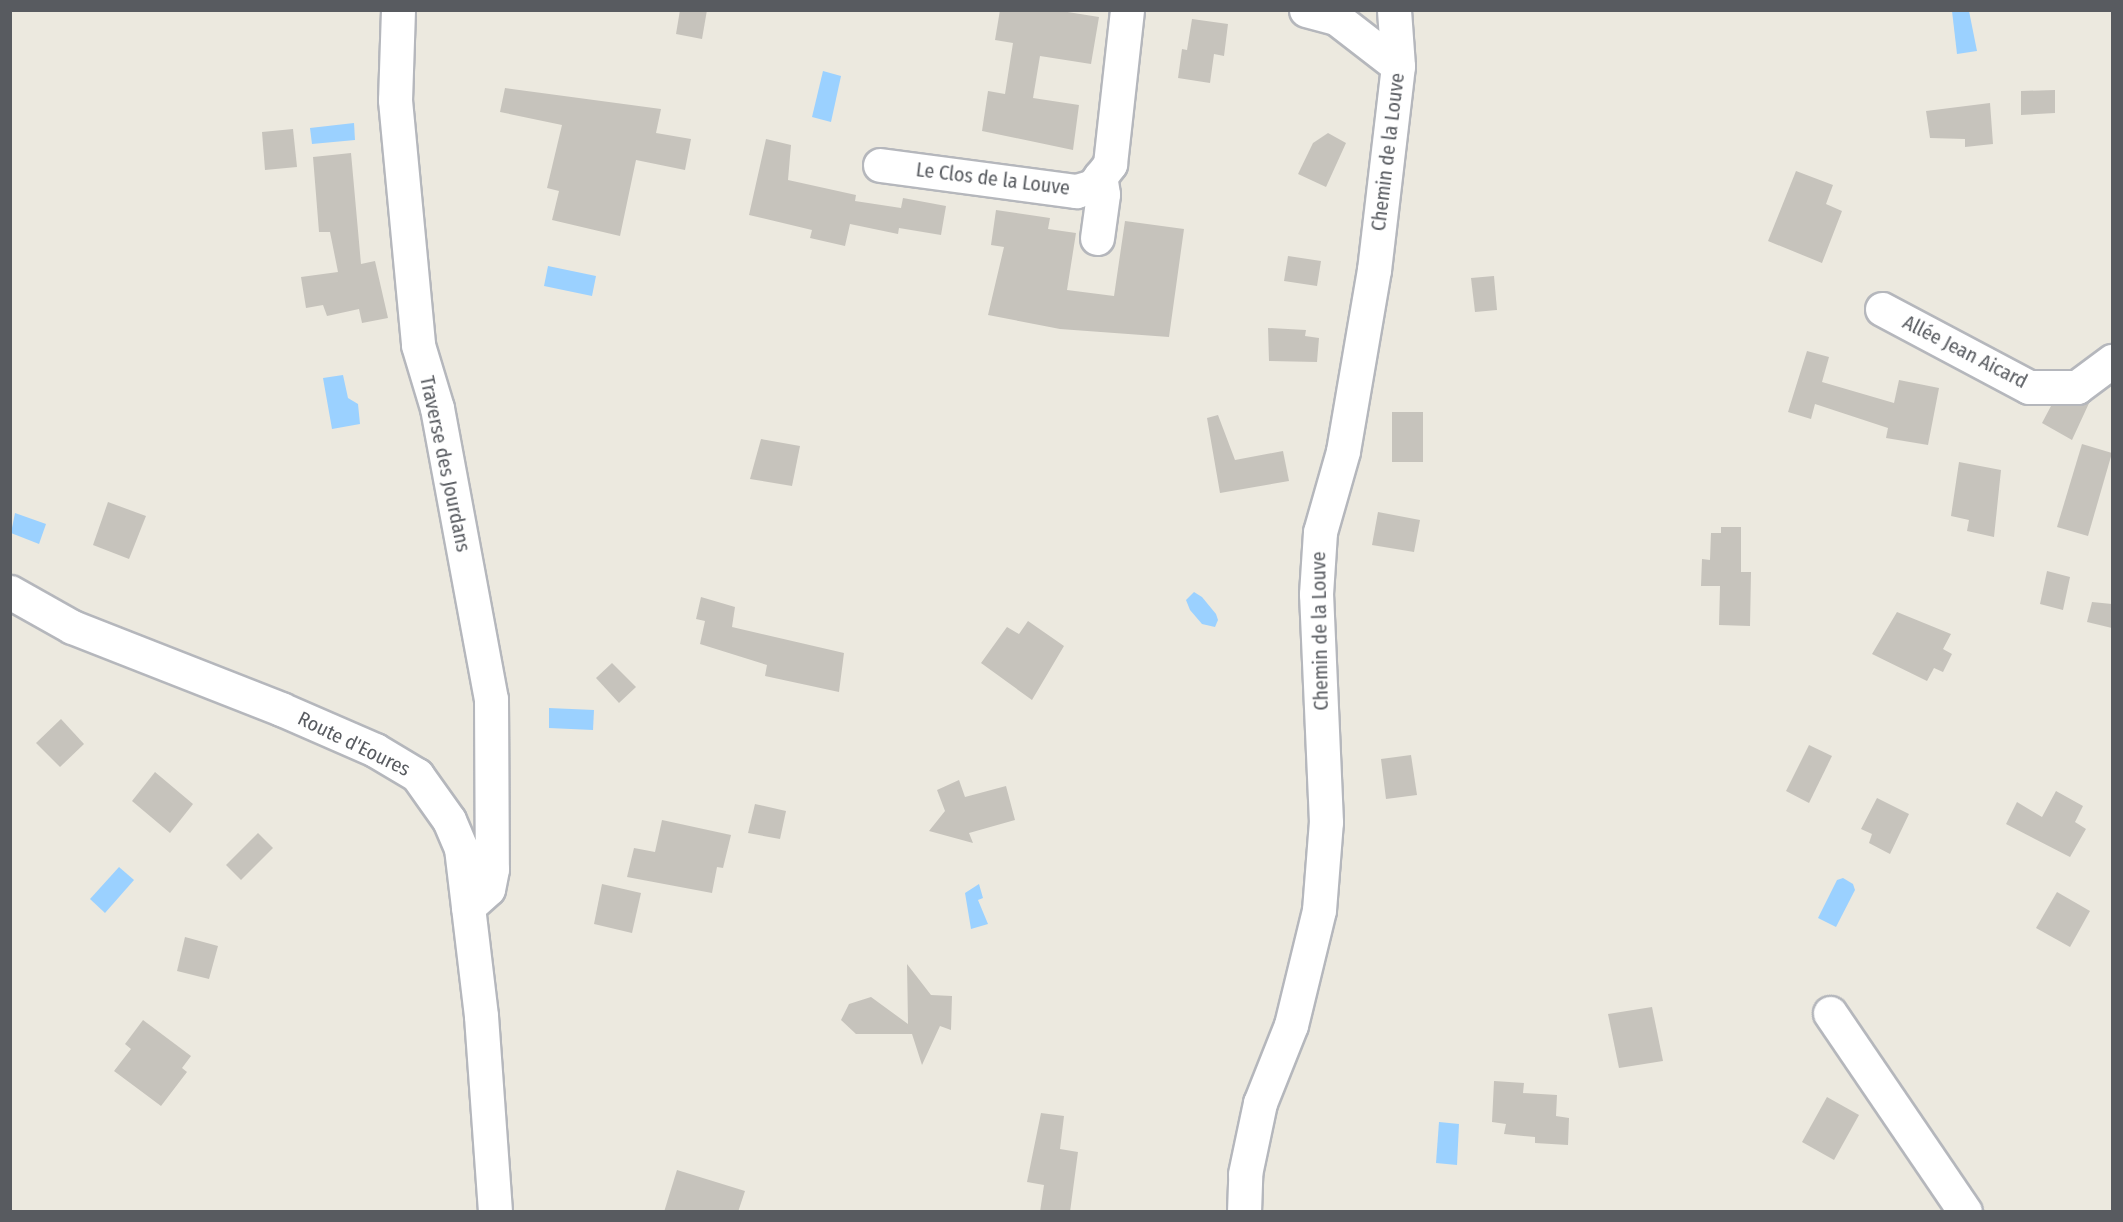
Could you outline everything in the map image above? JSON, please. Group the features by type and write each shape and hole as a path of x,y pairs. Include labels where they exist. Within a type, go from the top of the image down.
{"street":[{"name":"Traverse des Jourdans","path":"398,10 396,111 418,345 437,408 492,699 492,868 488,889 468,907"},
{"name":"Le Clos de la Louve","path":"880,165 1076,191 1093,186 1110,164 1127,10"},
{"path":"1306,10 1336,18 1398,66"},
{"name":"Chemin de la Louve","path":"1244,1212 1245,1174 1260,1103 1291,1025 1319,910 1326,822 1316,594 1320,532 1343,451 1374,270 1398,66 1394,10"},
{"name":"Le Clos de la Louve","path":"1097,238 1103,194 1100,176"},
{"name":"Allée Jean Aicard","path":"1882,309 2029,387 2077,387 2112,361"},
{"name":"Route d'Eoures","path":"10,591 72,627 281,709 375,750 417,775 448,820 461,848 495,1212"},
{"path":"1830,1013 1965,1212"}],"water":[{"path":"1952,11 1969,11 1977,51 1957,54"},
{"path":"823,71 841,76 831,122 812,117"},
{"path":"354,123 355,140 312,144 310,128"},
{"path":"548,266 596,276 592,296 544,286"},
{"path":"343,375 348,398 358,404 360,424 332,429 323,378"},
{"path":"15,513 46,524 39,544 11,533"},
{"path":"1194,592 1202,597 1216,614 1218,620 1215,627 1202,624 1190,610 1186,600"},
{"path":"549,708 594,710 593,730 549,728"},
{"path":"119,867 134,880 105,913 90,899"},
{"path":"1843,878 1853,884 1855,890 1836,927 1818,918 1837,880"},
{"path":"979,884 983,898 978,900 988,924 971,929 965,893"},
{"path":"1439,1122 1459,1124 1457,1165 1436,1163"}],"building":[{"path":"680,10 707,10 702,39 676,34"},
{"path":"1000,10 1055,10 1099,17 1091,64 1040,56 1033,98 1079,105 1073,150 982,131 988,91 1005,94 1013,43 995,40"},
{"path":"1192,19 1228,24 1224,56 1214,54 1210,83 1178,78 1182,49 1187,50"},
{"path":"505,88 661,109 656,133 691,139 685,170 636,160 620,236 552,220 559,191 547,188 562,125 500,112"},
{"path":"2055,90 2055,113 2021,115 2021,91"},
{"path":"1990,103 1993,144 1965,147 1965,139 1930,138 1926,111"},
{"path":"293,129 297,167 265,170 262,132"},
{"path":"1328,133 1346,143 1326,187 1298,174 1313,143"},
{"path":"766,139 791,145 788,180 856,195 855,201 901,208 903,198 946,206 941,235 899,228 898,234 850,224 845,246 810,238 812,230 749,215"},
{"path":"351,153 361,264 375,261 388,318 362,323 359,309 327,316 323,305 306,308 301,277 338,272 330,232 319,232 313,157"},
{"path":"1796,171 1833,185 1826,204 1842,211 1822,263 1768,241"},
{"path":"996,210 1050,218 1048,229 1076,233 1067,290 1114,296 1125,221 1184,229 1169,337 1060,329 988,315 1004,247 991,245"},
{"path":"1288,256 1321,261 1317,286 1284,281"},
{"path":"1494,276 1497,310 1475,312 1471,278"},
{"path":"1268,328 1306,330 1305,336 1319,338 1317,362 1269,361"},
{"path":"1807,351 1829,357 1822,382 1894,403 1899,380 1939,388 1928,445 1886,438 1888,428 1815,404 1811,419 1788,412"},
{"path":"2090,401 2072,440 2042,423 2051,406 2077,406"},
{"path":"1392,412 1423,412 1423,462 1392,462"},
{"path":"1218,415 1235,460 1283,451 1289,481 1220,493 1207,418"},
{"path":"761,439 800,446 792,486 750,479"},
{"path":"2082,444 2112,453 2088,536 2057,527"},
{"path":"1959,462 2001,470 1994,537 1967,531 1969,520 1951,516"},
{"path":"108,502 146,516 129,559 93,545"},
{"path":"1378,512 1420,520 1414,552 1372,545"},
{"path":"1721,527 1741,527 1741,572 1751,572 1750,626 1719,625 1720,586 1701,586 1702,559 1710,560 1711,533 1721,533"},
{"path":"2047,571 2070,577 2063,610 2040,604"},
{"path":"701,597 735,607 732,627 844,653 839,692 765,676 767,665 700,644 705,621 696,619"},
{"path":"2092,602 2112,604 2112,628 2087,622"},
{"path":"1897,612 1951,634 1943,649 1952,654 1943,672 1934,668 1927,681 1872,654"},
{"path":"1028,621 1064,646 1032,700 981,663 1007,627 1019,634"},
{"path":"612,663 636,687 619,703 596,678"},
{"path":"61,719 84,744 60,767 36,743"},
{"path":"1809,745 1832,756 1809,803 1786,791"},
{"path":"1411,755 1417,795 1386,799 1381,759"},
{"path":"155,772 193,804 170,833 132,801"},
{"path":"959,780 965,797 1006,786 1015,820 969,833 973,843 929,831 945,811 937,790"},
{"path":"2056,791 2083,806 2075,822 2086,829 2070,857 2006,824 2017,802 2042,817"},
{"path":"1877,798 1909,814 1890,854 1869,843 1872,834 1861,829"},
{"path":"755,804 786,811 780,839 748,833"},
{"path":"662,820 731,835 723,868 717,867 712,893 627,877 634,848 655,852"},
{"path":"258,833 273,848 241,880 226,865"},
{"path":"602,884 641,893 632,933 594,924"},
{"path":"2057,892 2090,911 2070,947 2036,928"},
{"path":"185,937 218,946 209,979 177,971"},
{"path":"907,964 931,995 952,996 951,1030 940,1026 922,1065 912,1034 856,1034 841,1020 849,1004 871,997 908,1024"},
{"path":"1652,1007 1663,1061 1619,1068 1608,1014"},
{"path":"143,1020 191,1056 182,1068 187,1072 161,1106 114,1071 131,1049 125,1044"},
{"path":"1494,1081 1524,1083 1523,1093 1557,1095 1556,1116 1569,1118 1568,1145 1535,1143 1535,1137 1504,1134 1506,1124 1492,1122"},
{"path":"1827,1097 1859,1115 1834,1160 1802,1142"},
{"path":"1041,1113 1064,1116 1060,1149 1078,1152 1070,1212 1040,1212 1044,1185 1027,1182"},
{"path":"677,1170 745,1191 738,1212 664,1212"}]}
